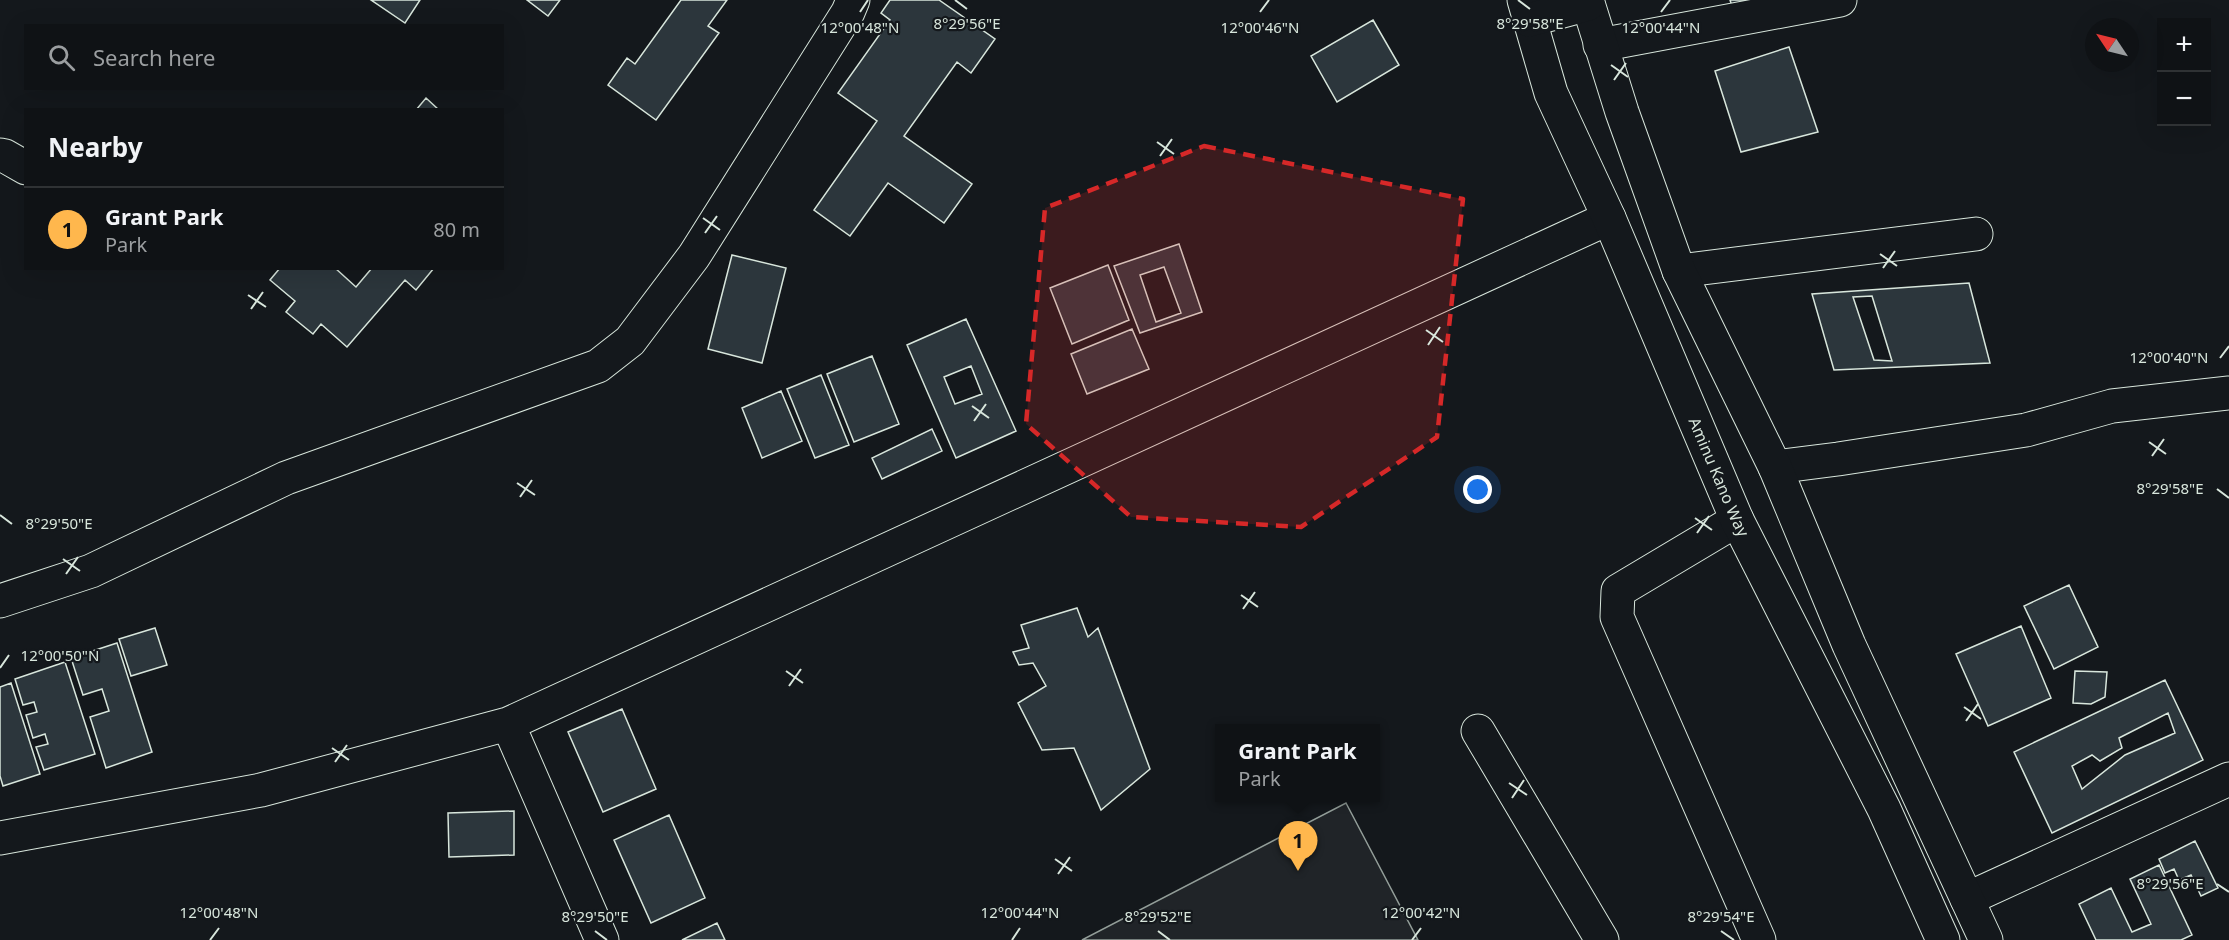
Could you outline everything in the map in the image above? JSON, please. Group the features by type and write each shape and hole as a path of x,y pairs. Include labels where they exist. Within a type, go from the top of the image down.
{"street":[{"path":"0,601 91,571 286,478 598,366 630,342 694,256 848,12 853,0"},
{"path":"1600,45 1840,0"},
{"path":"1527,10 1587,2 1679,271 1775,467 1849,645 1986,940"},
{"name":"Aminu Kano Way","path":"1527,10 1551,93 1609,218 1737,520 1884,809 1943,940"},
{"path":"0,155 24,167"},
{"path":"0,838 261,790 508,724 1609,218"},
{"path":"1679,271 1976,234"},
{"path":"1775,467 2026,430 2112,406 2229,393"},
{"path":"1737,520 1618,591 1617,617 1759,940"},
{"path":"508,724 602,940"},
{"path":"1478,731 1602,940"},
{"path":"1967,899 2229,779"}],"highlighted area":[{"path":"1204,146 1463,199 1437,437 1301,527 1131,517 1026,424 1045,208"}],"shaded area":[{"path":"1346,803 1418,940 1082,940"}],"building":[{"path":"371,0 420,0 405,23"},
{"path":"527,0 560,0 548,16"},
{"path":"681,0 727,0 708,26 719,33 656,120 608,85 627,58 635,64"},
{"path":"890,0 939,0 995,39 971,73 957,62 904,136 972,184 944,223 888,183 850,236 814,210 877,121 838,93 890,20 881,13"},
{"path":"1730,0 1760,0 1733,9"},
{"path":"1373,20 1399,65 1337,102 1311,56"},
{"path":"1789,47 1818,132 1741,152 1715,71"},
{"path":"426,98 437,108 418,108"},
{"path":"1179,244 1202,312 1140,333 1114,266","holes":["1164,267 1181,313 1156,322 1140,275"]},
{"path":"732,255 786,268 762,363 708,349"},
{"path":"1108,265 1129,320 1072,344 1050,288"},
{"path":"278,270 337,270 356,287 370,270 432,270 416,290 405,280 347,347 321,324 313,334 286,312 295,301 270,280"},
{"path":"1969,283 1990,363 1834,370 1812,294","holes":["1872,296 1892,361 1874,360 1853,297"]},
{"path":"966,319 1016,431 956,458 907,345","holes":["971,366 982,394 955,404 944,377"]},
{"path":"1132,329 1149,369 1087,394 1071,354"},
{"path":"872,356 899,424 854,442 827,374"},
{"path":"821,375 849,445 815,458 787,389"},
{"path":"781,391 802,441 762,458 742,408"},
{"path":"932,429 942,451 882,479 872,458"},
{"path":"2069,585 2098,647 2054,669 2024,606"},
{"path":"1077,608 1088,637 1098,628 1150,769 1101,810 1074,748 1042,750 1018,703 1046,686 1033,663 1019,665 1013,652 1029,648 1021,625"},
{"path":"2021,626 2051,698 1988,726 1956,654"},
{"path":"155,628 167,665 131,676 119,639"},
{"path":"117,643 152,752 106,768 90,717 109,711 102,689 83,695 71,658"},
{"path":"65,662 95,754 44,770 36,747 48,744 45,734 33,738 26,715 37,712 34,702 23,705 15,679"},
{"path":"2075,671 2107,672 2105,697 2091,704 2073,703"},
{"path":"2165,680 2203,760 2052,833 2014,752","holes":["2168,713 2175,733 2125,755 2082,789 2072,766 2092,755 2100,761 2122,748 2119,738"]},
{"path":"11,683 40,774 3,786 0,776 0,687"},
{"path":"622,709 656,789 603,812 568,732"},
{"path":"514,811 514,855 449,857 448,813"},
{"path":"669,815 705,898 651,923 614,840"},
{"path":"2195,841 2218,888 2201,896 2191,875 2179,880 2174,869 2165,873 2159,859"},
{"path":"2159,865 2192,935 2181,940 2096,940 2079,904 2111,888 2132,932 2151,924 2130,879"},
{"path":"717,923 725,940 682,940"}],"place":[{"name":"Grant Park","path":"1298,871"}]}
